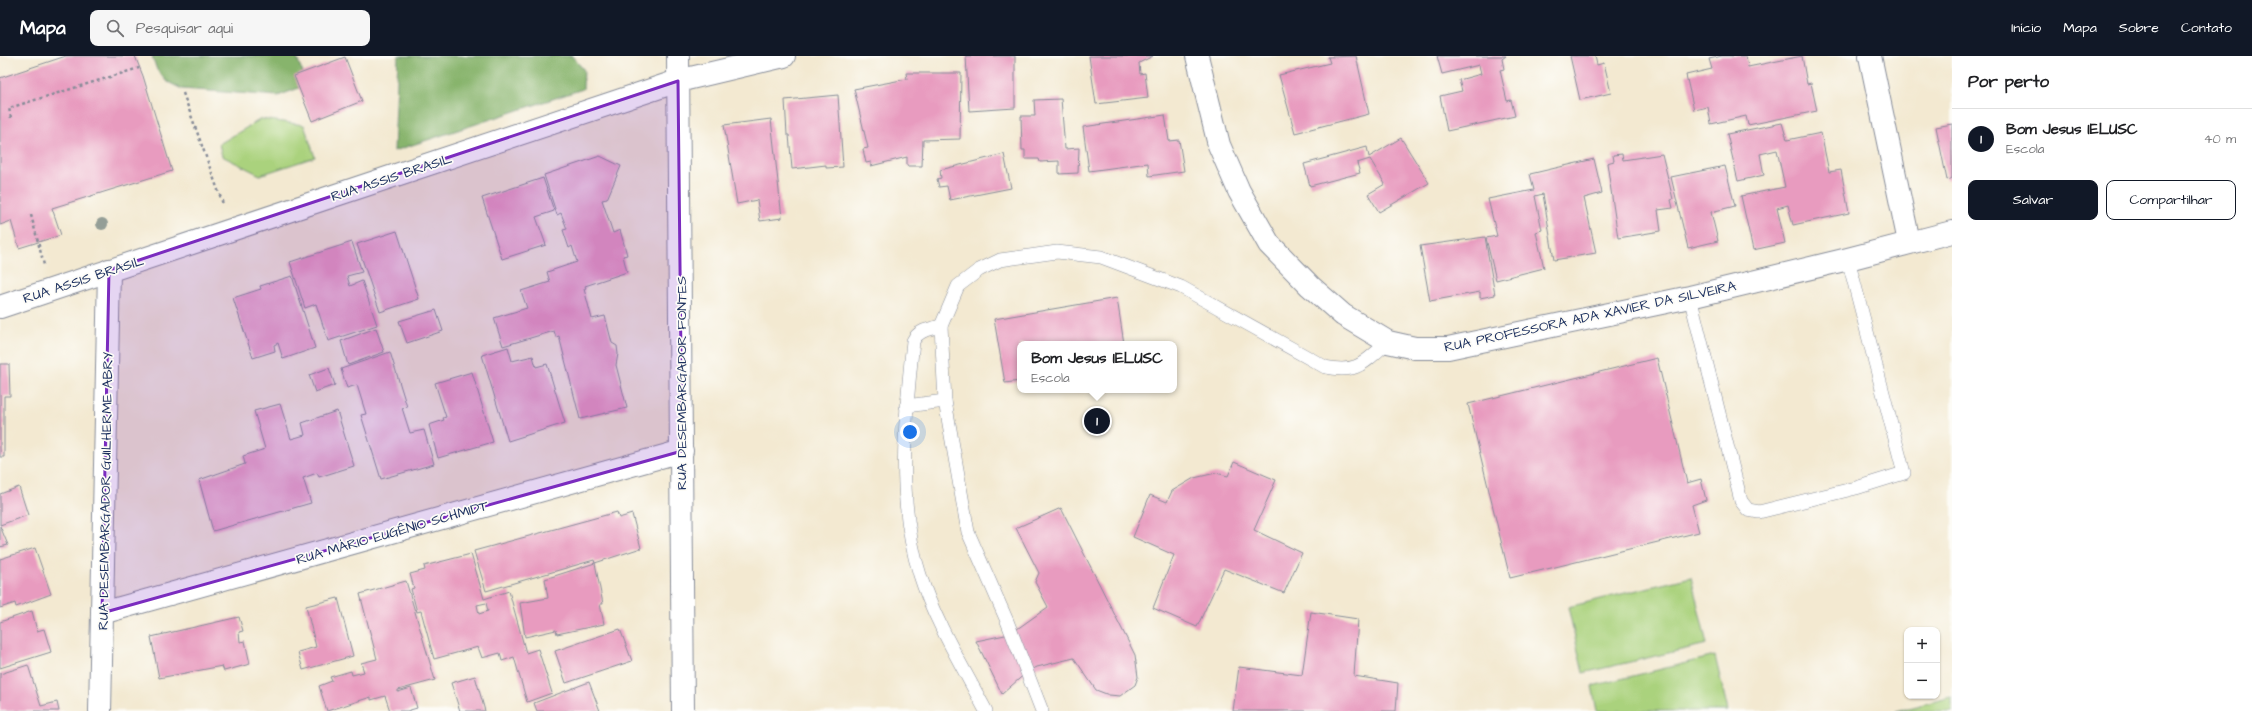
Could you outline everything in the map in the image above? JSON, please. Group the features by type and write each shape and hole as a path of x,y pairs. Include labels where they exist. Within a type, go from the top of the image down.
{"street":[{"name":"RUA DESEMBARGADOR FONTES","path":"678,56 682,451 682,711"},
{"name":"RUA ASSIS BRASIL","path":"0,307 678,81 784,56"},
{"name":"RUA PROFESSORA ADA XAVIER DA SILVEIRA","path":"1196,56 1219,145 1238,191 1270,244 1310,286 1343,314 1388,342 1415,348 1448,348 1690,297 1952,232"},
{"path":"1870,56 1909,242"},
{"name":"RUA DESEMBARGADOR GUILHERME ABRY","path":"100,711 109,270"},
{"name":"RUA MÁRIO EUGÊNIO SCHMIDT","path":"102,613 682,451"}],"lane":[{"path":"1042,711 968,532 945,401 941,326 958,286 979,270 1000,260 1057,252 1101,257 1182,287 1326,367 1343,370 1361,365 1388,342"},
{"path":"1690,297 1741,501 1748,510 1759,512 1856,488 1904,472 1848,259"},
{"path":"941,326 923,331 916,335 913,341 906,406 906,508 920,575 942,625 986,711"},
{"path":"906,406 945,401"}],"path":[{"path":"11,118 9,108 139,68"},
{"path":"184,93 224,204 217,206"},
{"path":"31,215 38,242"}],"highlighted area":[{"path":"678,81 682,451 102,613 109,270"}],"green space":[{"path":"152,56 296,56 303,73 299,88 278,96 182,89 166,81 157,70"},
{"path":"398,56 572,56 584,70 583,89 394,151"},
{"path":"261,119 304,125 315,157 260,175 222,156 219,144"},
{"path":"1691,577 1707,644 1583,673 1568,607"},
{"path":"1715,656 1728,711 1597,711 1592,686"},
{"path":"1952,697 1952,711 1896,711"}],"building":[{"path":"66,56 135,56 143,76 172,171 52,208 61,235 19,248 11,221 0,225 0,78"},
{"path":"966,56 1015,56 1015,108 969,111"},
{"path":"1089,56 1153,56 1139,63 1140,74 1145,73 1148,98 1096,104"},
{"path":"1356,56 1369,114 1295,133 1279,75 1330,63 1328,57"},
{"path":"1437,56 1506,56 1502,59 1504,69 1500,70 1507,101 1511,100 1515,116 1447,131 1440,96 1462,91 1459,80 1481,74 1479,65 1442,74"},
{"path":"1570,56 1595,56 1597,65 1604,63 1611,93 1580,100"},
{"path":"1722,56 1746,56 1748,67 1802,56 1807,84 1811,83 1817,111 1748,125 1746,116 1711,124 1708,107 1694,110 1686,75 1712,69 1709,59"},
{"path":"345,57 362,101 312,121 294,76"},
{"path":"906,73 961,73 960,139 923,140 922,166 907,166 907,157 871,166 871,162 866,163 863,149 868,148 854,89 907,79"},
{"path":"838,95 843,167 826,168 826,165 792,169 789,135 787,135 785,100"},
{"path":"1061,99 1065,149 1079,148 1078,173 1059,174 1059,161 1040,162 1039,159 1025,159 1025,150 1022,150 1021,116 1035,116 1034,100"},
{"path":"1165,115 1169,141 1179,140 1184,171 1149,176 1148,163 1089,171 1083,127"},
{"path":"771,119 782,218 760,221 757,200 737,204 724,125"},
{"path":"1782,123 1787,140 1821,133 1829,172 1841,170 1849,213 1793,225 1788,205 1777,208 1785,243 1753,250 1741,196 1785,187 1777,150 1760,154 1764,175 1738,181 1727,134"},
{"path":"1952,124 1952,178 1947,180 1936,127"},
{"path":"1401,138 1429,183 1379,212 1368,194 1385,184 1370,159 1357,163 1360,173 1310,186 1304,164 1367,147 1369,157"},
{"path":"1004,154 1011,188 950,200 947,186 939,187 937,179 941,178 940,170"},
{"path":"1622,154 1623,160 1662,154 1673,199 1671,200 1673,208 1658,210 1661,231 1618,238 1607,163 1614,161 1613,155"},
{"path":"600,156 621,166 607,199 602,200 613,233 620,230 627,255 623,256 627,272 585,286 586,288 584,289 592,319 605,316 612,343 617,346 618,354 616,365 627,408 580,419 559,336 556,337 554,331 503,346 494,318 527,308 521,291 550,282 547,272 577,262 572,246 569,248 563,230 567,229 561,213 557,215 544,175"},
{"path":"1594,159 1602,193 1584,198 1596,253 1554,260 1543,194 1535,196 1542,230 1536,232 1544,268 1496,280 1486,238 1497,236 1488,199 1534,190 1530,174"},
{"path":"1725,166 1735,206 1711,212 1718,241 1688,248 1671,177"},
{"path":"543,178 554,211 536,217 546,245 502,259 482,198"},
{"path":"397,231 419,299 380,312 357,244"},
{"path":"1485,237 1495,295 1480,298 1480,292 1430,301 1420,246"},
{"path":"352,242 362,272 347,276 350,286 362,281 377,325 328,341 316,304 305,308 290,262"},
{"path":"292,276 315,348 283,359 278,343 274,345 275,351 253,358 233,298 261,289 260,286"},
{"path":"1117,298 1124,341 1017,341 1017,381 1005,383 994,319"},
{"path":"436,310 443,331 407,343 399,321"},
{"path":"376,328 384,352 348,365 341,341"},
{"path":"508,347 512,361 533,356 536,367 547,364 565,423 508,441 482,355"},
{"path":"390,352 407,407 402,408 410,433 424,430 434,464 381,479 361,415 366,414 357,385 347,388 341,369"},
{"path":"1657,358 1687,483 1701,479 1706,500 1692,505 1699,532 1510,578 1468,404"},
{"path":"0,364 9,364 10,396 4,396 4,457 0,457"},
{"path":"329,368 335,385 315,392 309,375"},
{"path":"472,372 493,442 438,458 429,425 444,420 443,418 446,417 435,383"},
{"path":"280,404 291,439 305,435 302,423 337,411 354,466 319,477 317,473 303,478 311,503 213,531 199,480 245,464 243,456 265,449 254,411"},
{"path":"1234,462 1276,480 1254,530 1302,553 1284,593 1224,569 1197,627 1153,608 1174,555 1133,537 1150,495 1167,502 1172,491 1194,478 1216,473 1228,476"},
{"path":"19,487 28,515 0,525 0,494"},
{"path":"1061,508 1135,655 1138,677 1135,685 1120,696 1109,695 1096,690 1074,658 1037,667 1027,672 1002,694 976,641 1010,634 1048,607 1035,582 1039,573 1016,528"},
{"path":"617,512 619,518 632,514 641,548 595,563 594,560 486,591 474,551"},
{"path":"0,526 8,545 0,547"},
{"path":"35,548 51,594 16,607 15,603 0,608 0,559"},
{"path":"471,554 484,599 509,591 526,653 538,649 552,693 527,702 514,657 502,661 500,653 482,658 478,647 434,659 421,611 417,612 411,589 414,588 410,574 425,570 424,566","holes":["486,603 488,611 479,614 477,605"]},
{"path":"595,563 603,604 600,604 604,624 557,634 556,630 525,637 520,603 548,598 545,579"},
{"path":"406,581 435,680 398,690 398,692 411,688 417,708 407,711 390,711 385,696 371,700 371,697 327,711 319,686 332,681 330,677 351,671 352,675 364,672 361,663 377,659 360,594"},
{"path":"338,598 353,656 303,670 298,652 316,647 306,606"},
{"path":"32,611 37,631 44,629 51,652 0,668 0,622"},
{"path":"1311,612 1358,619 1354,676 1398,683 1396,711 1233,711 1239,667 1302,675"},
{"path":"239,617 243,631 239,632 240,642 245,641 250,664 224,671 222,666 159,678 151,637"},
{"path":"620,629 632,661 566,683 555,651"},
{"path":"28,665 41,706 57,702 59,711 0,711 0,674"},
{"path":"475,676 485,711 460,711 451,683"},
{"path":"589,682 600,711 537,711 534,703"}],"place":[{"name":"Bom Jesus IELUSC","path":"1097,421"}]}
